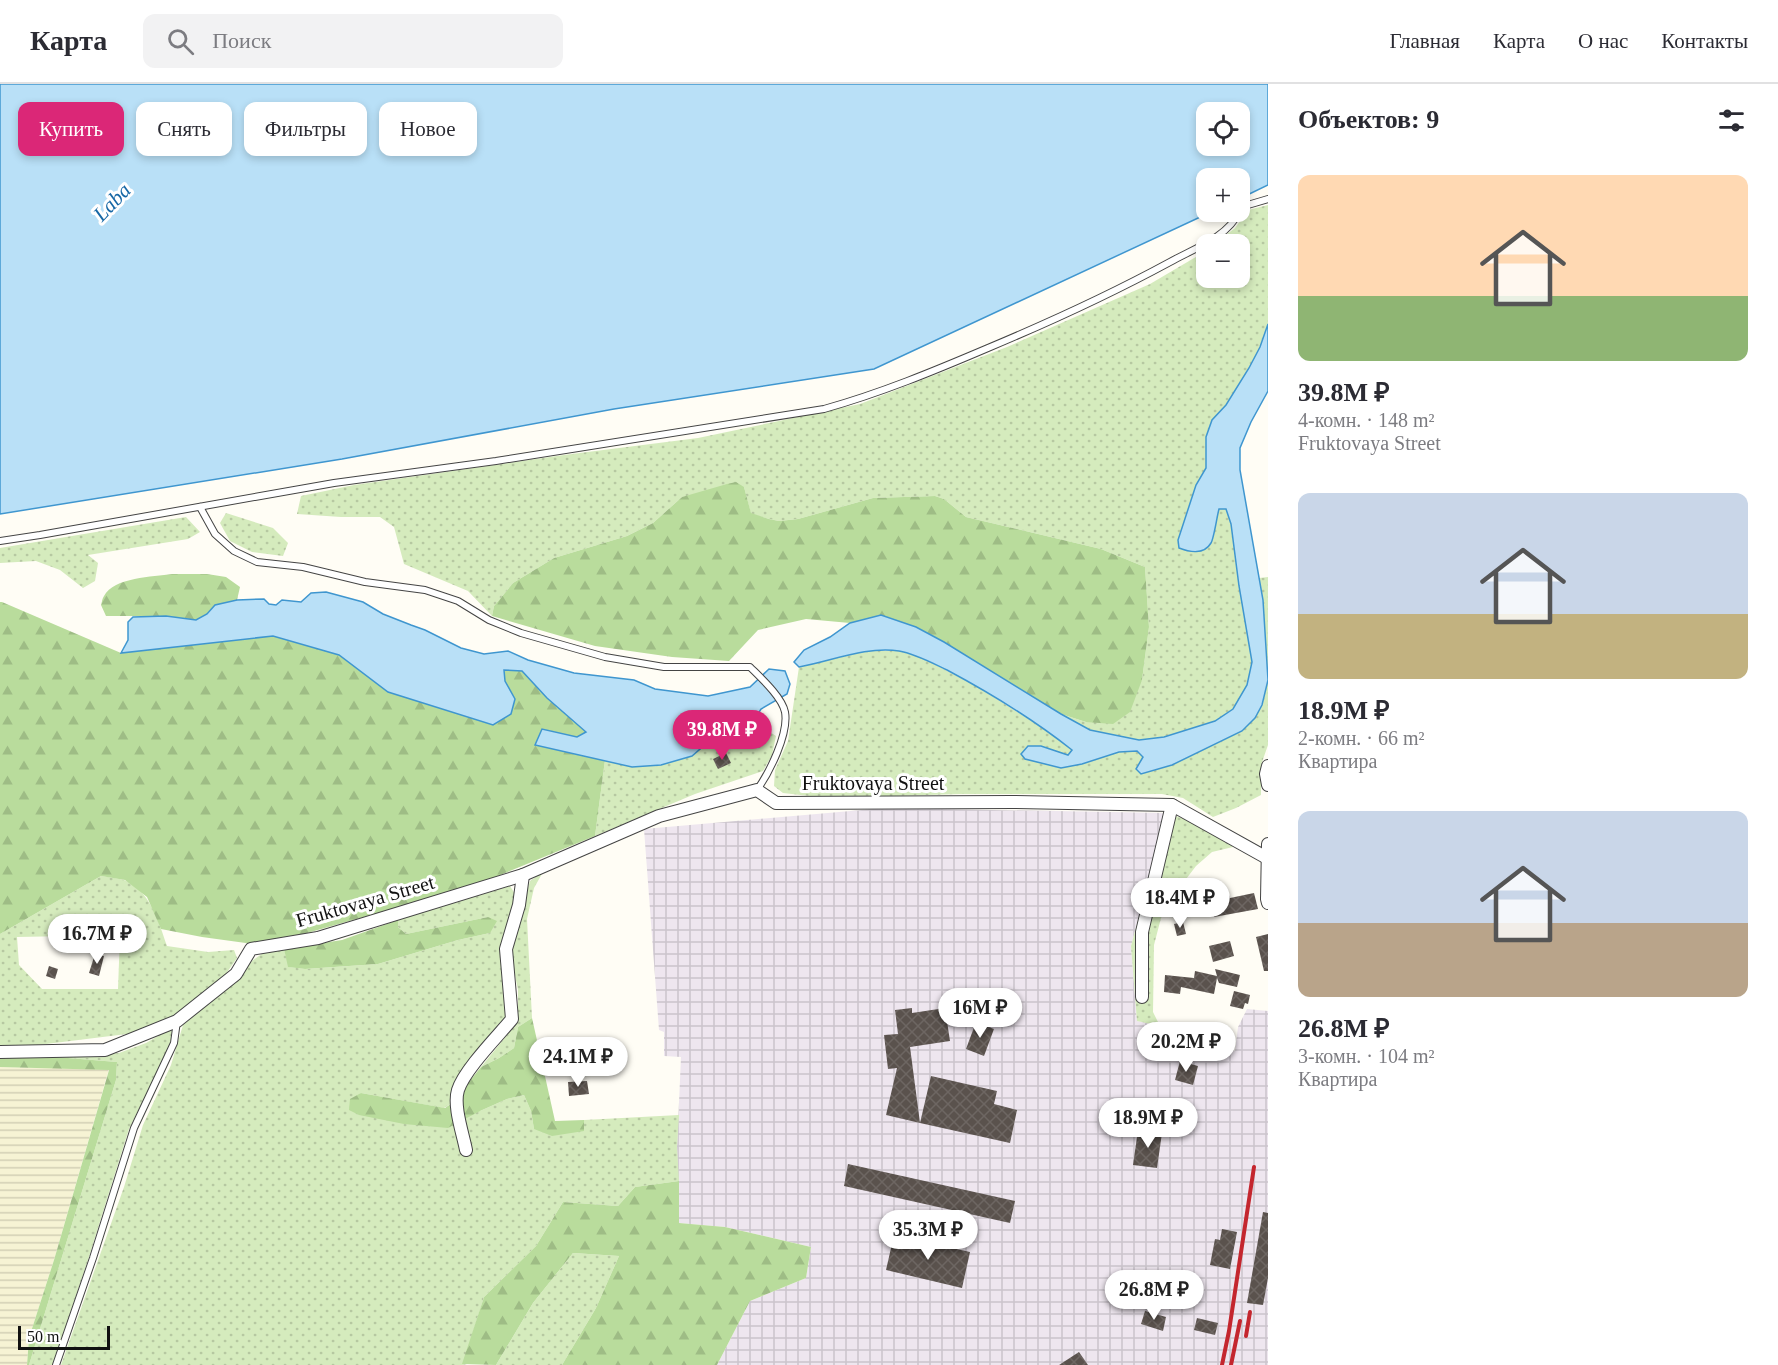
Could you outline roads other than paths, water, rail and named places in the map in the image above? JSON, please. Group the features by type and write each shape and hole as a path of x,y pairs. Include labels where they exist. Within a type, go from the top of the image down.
{"street":[{"path":"1268,766 1266,774 1268,785"},
{"name":"Fruktovaya Street","path":"0,1052 105,1050 177,1022 236,974 251,949 318,938 523,875 659,816 757,790 776,803 1013,802 1172,805 1267,858"},
{"path":"1142,997 1142,932 1172,805"},
{"path":"1268,844 1268,903"},
{"path":"466,1150 458,1109 458,1090 471,1068 512,1019 506,949 519,905 523,875"}],"lane":[{"path":"1250,204 1268,199"},
{"path":"0,541 40,536 334,483 519,457 824,408 869,396 939,369 1086,305 1215,237 1233,222"},
{"path":"200,507 214,534 234,551 257,562 303,567 365,582 426,590 458,601 489,620 521,633 605,657 664,668 750,667 779,699 785,712 783,735 769,773 757,790"},
{"path":"56,1365 134,1128 174,1043 177,1022"}],"water":[{"name":"Laba","path":"0,84 1268,84 1268,185 1250,194 1250,168 1196,168 1196,219 874,369 614,409 342,459 0,514"},
{"path":"1268,324 1268,391 1240,448 1240,470 1263,600 1268,680 1262,705 1255,718 1242,731 1172,765 1141,774 1136,769 1143,757 1137,751 1119,752 1061,768 1025,759 1021,754 1028,746 1041,746 1068,755 1072,750 995,697 918,656 887,650 849,655 799,667 794,662 804,650 830,637 850,623 881,615 916,627 944,642 1090,730 1139,740 1164,737 1215,721 1233,709 1247,685 1252,662 1231,524 1226,509 1219,509 1212,540 1208,547 1196,552 1183,549 1179,548 1178,540 1196,485 1206,468 1206,437 1212,420 1226,405 1249,368"},
{"path":"326,592 363,602 383,614 425,630 461,648 484,654 508,651 528,660 574,673 634,680 655,689 708,696 750,687 769,669 785,671 790,684 787,694 761,709 749,728 714,737 692,756 661,765 632,767 535,745 542,729 577,737 586,732 547,698 522,671 504,670 505,681 515,699 511,714 493,725 388,692 339,655 273,636 121,653 128,640 128,622 133,617 166,616 196,620 207,614 215,605 237,600 264,599 269,604 276,605 282,600 301,602 311,593"}],"railway":[{"path":"1222,1365 1254,1167"},
{"path":"1246,1336 1250,1312"},
{"path":"1231,1365 1240,1321"}]}
